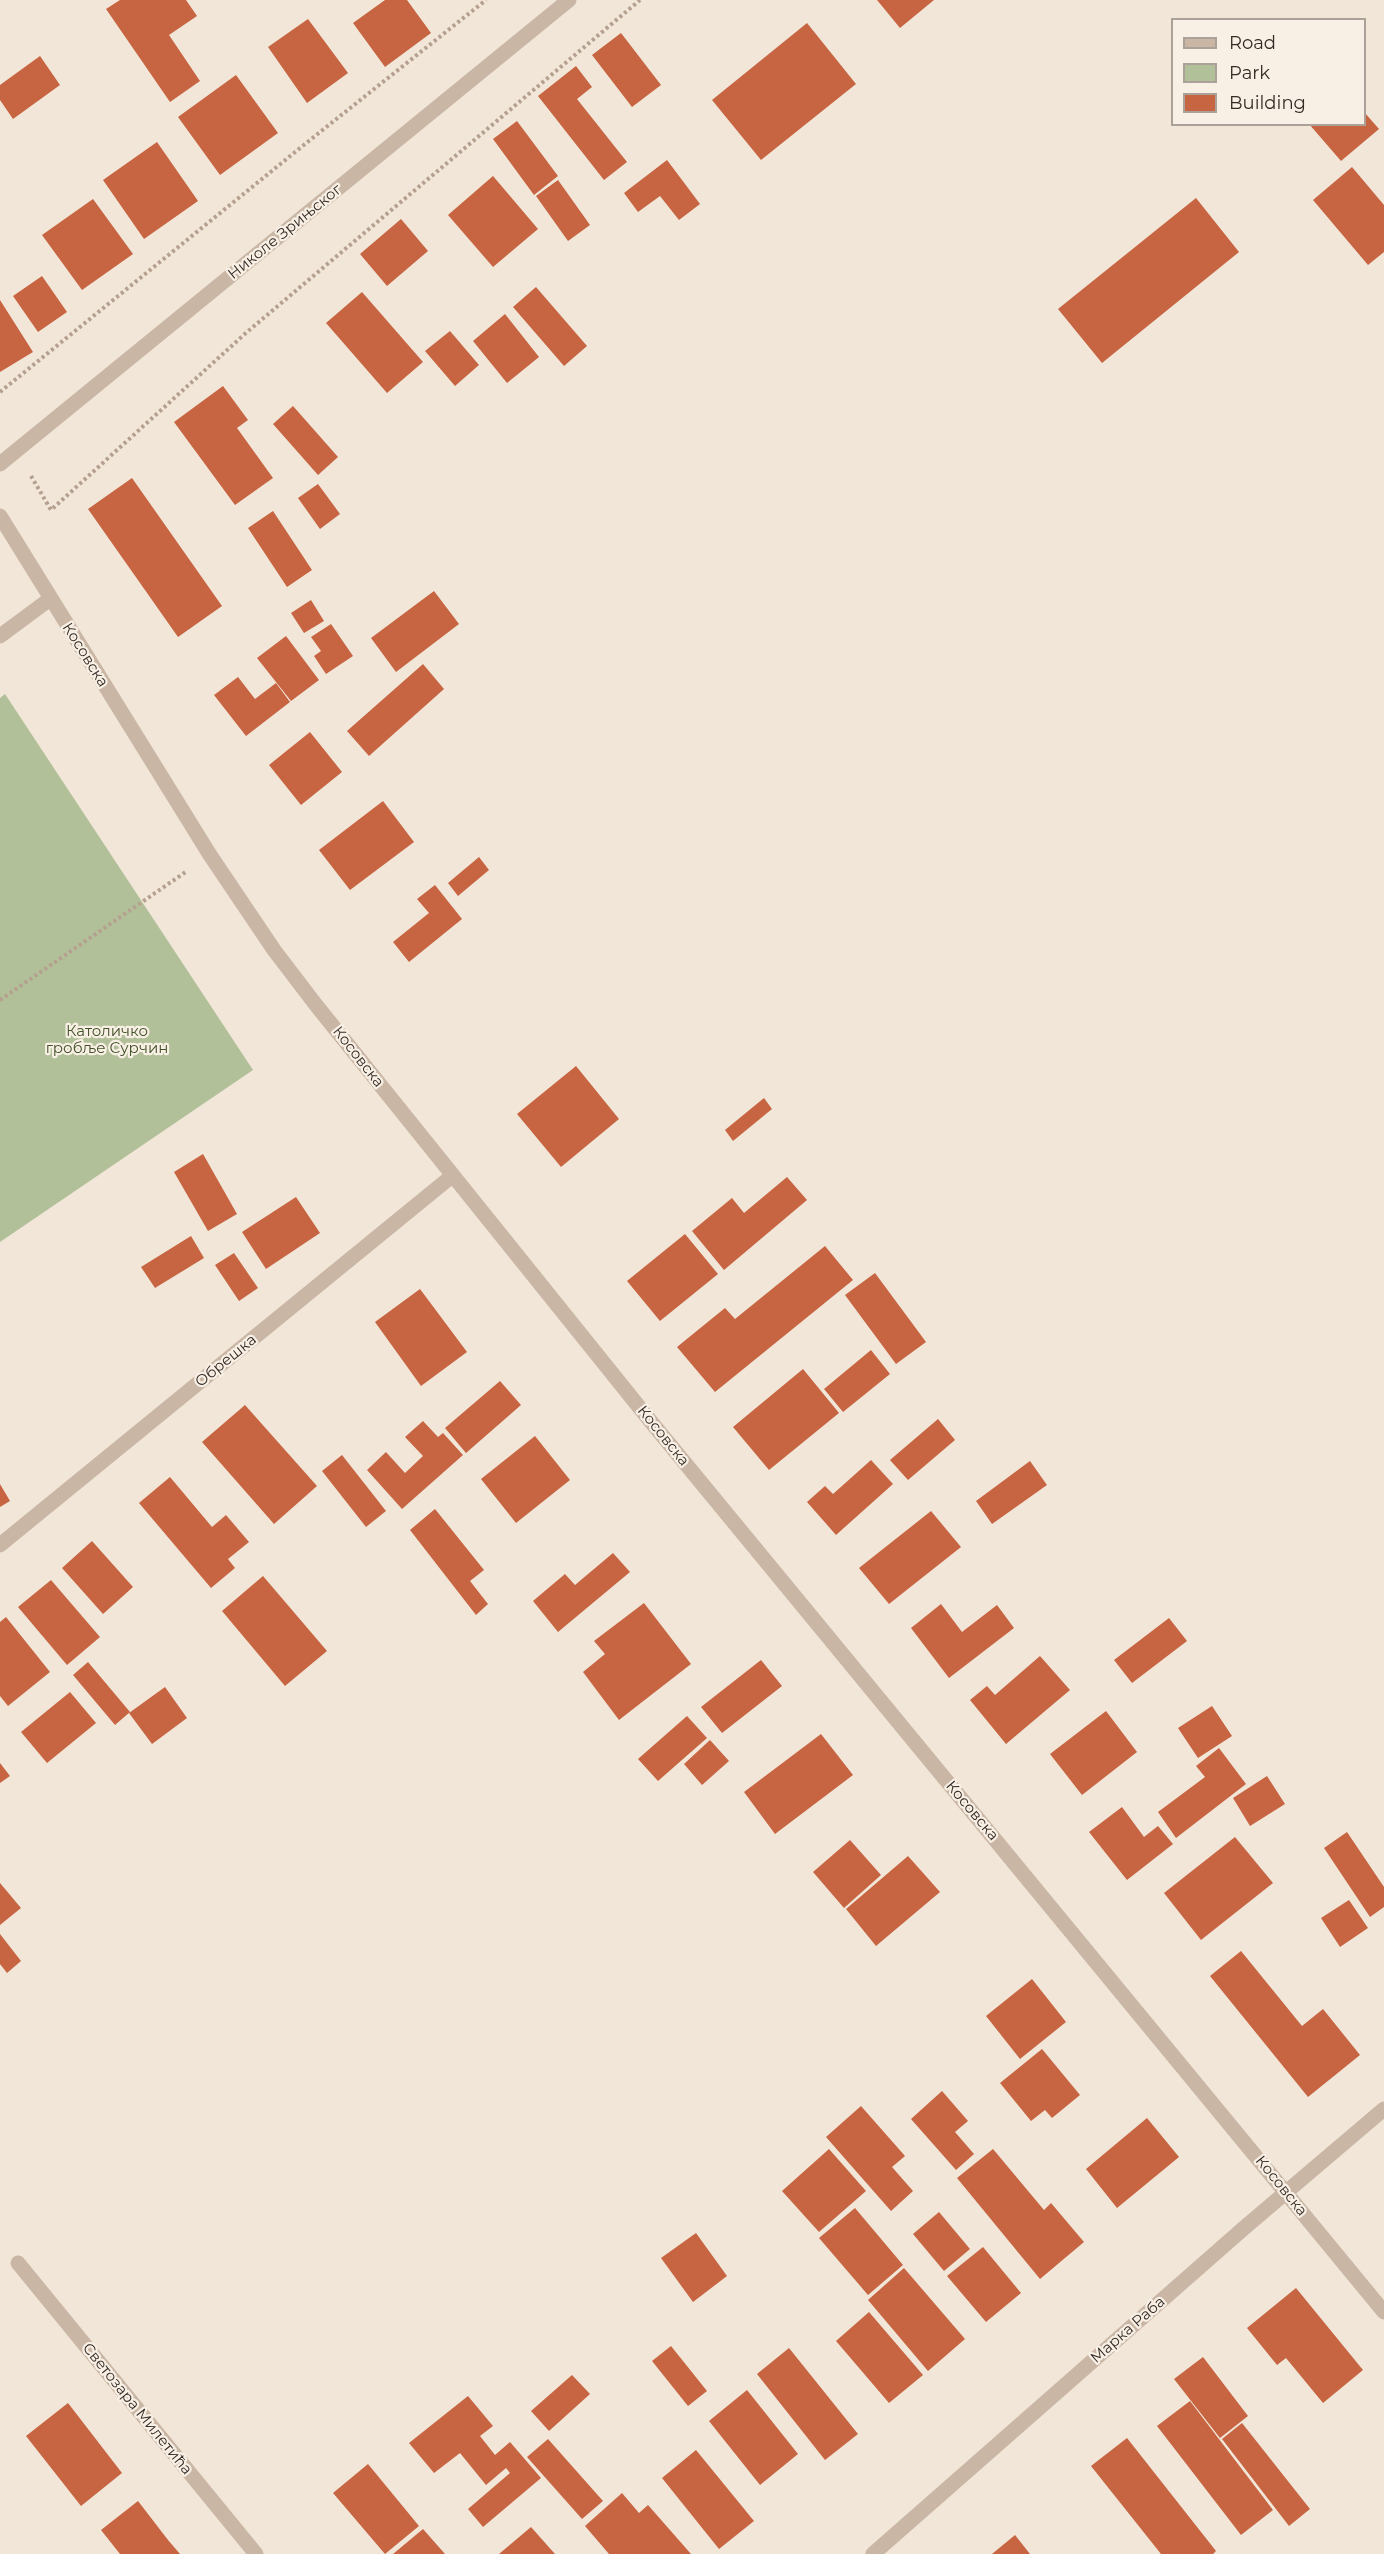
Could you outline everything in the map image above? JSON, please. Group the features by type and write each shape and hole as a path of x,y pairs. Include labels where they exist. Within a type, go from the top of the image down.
{"street":[{"name":"Николе Зрињског","path":"0,464 569,0"},
{"name":"Косовска","path":"0,516 210,855 274,950 452,1176 652,1423 1384,2312"},
{"path":"0,636 50,599"},
{"name":"Обрешка","path":"0,1545 452,1176"},
{"name":"Марка Раба","path":"873,2554 1384,2109"},
{"name":"Светозара Милетића","path":"18,2263 256,2554"}],"path":[{"path":"0,392 304,144 486,0"},
{"path":"16,451 51,510 247,332 640,0"},
{"path":"0,1000 210,855"}],"green space":[{"name":"Католичко гробље Сурчин","path":"5,694 253,1070 0,1242 0,698"}],"building":[{"path":"120,0 186,0 197,16 169,35 200,81 170,102 106,9"},
{"path":"385,0 407,0 431,33 385,67 353,23"},
{"path":"877,0 934,0 900,28"},
{"path":"308,19 348,73 307,103 268,47"},
{"path":"807,23 856,84 761,160 712,100"},
{"path":"621,33 661,85 632,107 592,55"},
{"path":"40,56 60,85 13,119 0,100 0,85"},
{"path":"576,66 592,87 577,99 627,162 604,180 538,96"},
{"path":"236,75 278,133 220,175 178,117"},
{"path":"1366,114 1379,129 1341,161 1311,126 1366,126"},
{"path":"517,121 558,176 534,195 493,139"},
{"path":"157,142 198,201 144,239 103,180"},
{"path":"667,160 700,204 679,220 660,196 638,212 624,193"},
{"path":"1352,167 1384,205 1384,252 1368,265 1313,200"},
{"path":"493,176 538,229 493,267 448,215"},
{"path":"558,180 590,225 568,241 536,196"},
{"path":"1196,198 1239,252 1102,363 1058,309"},
{"path":"93,199 133,254 82,290 42,235"},
{"path":"401,219 428,251 387,286 360,254"},
{"path":"42,276 67,312 38,332 13,296"},
{"path":"536,287 587,346 564,366 513,307"},
{"path":"362,292 423,362 387,393 326,323"},
{"path":"0,300 33,352 0,372"},
{"path":"505,314 539,357 507,383 473,341"},
{"path":"450,331 479,365 455,386 425,351"},
{"path":"223,386 248,420 237,428 273,478 235,505 174,422"},
{"path":"293,406 338,457 318,475 273,424"},
{"path":"132,478 222,606 178,637 88,509"},
{"path":"318,484 340,514 320,529 298,498"},
{"path":"273,511 312,570 287,587 248,528"},
{"path":"434,591 459,624 396,672 371,638"},
{"path":"311,600 324,621 304,633 291,613"},
{"path":"331,624 353,656 326,674 314,656 321,651 311,637"},
{"path":"286,636 319,680 291,701 257,658"},
{"path":"423,664 444,689 369,756 347,731"},
{"path":"238,677 255,699 276,683 290,702 246,736 214,695"},
{"path":"310,732 342,772 301,805 269,765"},
{"path":"383,801 414,842 350,890 319,850"},
{"path":"479,857 489,870 458,896 448,883"},
{"path":"435,885 462,919 409,962 393,942 429,913 417,899"},
{"path":"576,1066 619,1119 561,1167 517,1114"},
{"path":"764,1098 772,1109 733,1141 725,1130"},
{"path":"203,1154 237,1214 208,1231 174,1172"},
{"path":"787,1177 807,1200 724,1270 692,1231 732,1198 744,1213"},
{"path":"296,1197 320,1233 266,1269 242,1232"},
{"path":"685,1234 718,1274 660,1321 627,1281"},
{"path":"191,1236 204,1258 155,1288 141,1267"},
{"path":"825,1246 853,1280 715,1392 677,1347 725,1308 735,1319"},
{"path":"234,1253 258,1288 239,1301 215,1265"},
{"path":"875,1273 926,1342 896,1364 845,1295"},
{"path":"420,1289 467,1352 421,1386 375,1322"},
{"path":"871,1350 890,1374 843,1412 824,1389"},
{"path":"803,1369 839,1413 769,1470 733,1427"},
{"path":"500,1381 521,1405 466,1453 445,1428"},
{"path":"245,1405 317,1486 274,1524 202,1442"},
{"path":"938,1419 955,1440 908,1480 890,1460"},
{"path":"423,1421 438,1437 443,1433 463,1455 402,1509 367,1470 386,1452 405,1473 423,1456 405,1437"},
{"path":"535,1436 570,1480 516,1523 481,1479"},
{"path":"342,1455 386,1511 366,1527 322,1471"},
{"path":"871,1460 893,1484 836,1535 807,1502 825,1486 833,1494"},
{"path":"1030,1461 1047,1485 992,1524 976,1501"},
{"path":"170,1477 212,1527 226,1515 249,1542 228,1559 235,1568 211,1588 139,1503"},
{"path":"0,1484 10,1501 0,1507"},
{"path":"435,1509 484,1570 470,1581 488,1604 476,1615 410,1530"},
{"path":"931,1511 961,1547 889,1604 859,1568"},
{"path":"92,1541 133,1587 103,1614 62,1568"},
{"path":"613,1553 630,1572 558,1632 533,1601 565,1574 575,1585"},
{"path":"263,1576 327,1651 285,1686 222,1611"},
{"path":"51,1580 100,1637 67,1665 18,1607"},
{"path":"644,1603 691,1664 619,1720 583,1672 605,1654 594,1641"},
{"path":"941,1604 962,1632 997,1605 1014,1628 949,1678 911,1628"},
{"path":"6,1617 50,1672 8,1706 0,1696 0,1622"},
{"path":"1169,1618 1187,1641 1132,1683 1114,1660"},
{"path":"1040,1656 1070,1690 1006,1744 970,1700 987,1686 995,1695"},
{"path":"761,1660 782,1686 722,1733 701,1707"},
{"path":"88,1662 130,1712 115,1725 73,1675"},
{"path":"165,1687 187,1718 152,1744 129,1713"},
{"path":"70,1692 96,1723 47,1763 21,1732"},
{"path":"1212,1706 1232,1736 1198,1758 1178,1728"},
{"path":"1106,1711 1137,1752 1082,1795 1050,1754"},
{"path":"687,1716 707,1738 658,1781 638,1759"},
{"path":"821,1734 853,1775 775,1834 744,1792"},
{"path":"710,1740 729,1761 702,1785 684,1764"},
{"path":"1219,1748 1246,1784 1176,1838 1158,1812 1205,1777 1196,1766"},
{"path":"0,1763 10,1776 0,1783"},
{"path":"1267,1776 1285,1804 1250,1826 1233,1798"},
{"path":"1122,1807 1144,1837 1158,1826 1173,1844 1127,1880 1089,1832"},
{"path":"1347,1832 1384,1887 1384,1907 1370,1917 1324,1848"},
{"path":"1235,1837 1273,1883 1201,1940 1164,1893"},
{"path":"850,1840 881,1875 844,1908 813,1872"},
{"path":"908,1856 940,1892 876,1946 846,1909"},
{"path":"0,1883 21,1908 0,1925"},
{"path":"1349,1900 1368,1928 1340,1947 1321,1918"},
{"path":"0,1934 21,1961 7,1973 0,1964"},
{"path":"1241,1951 1302,2026 1323,2009 1360,2055 1308,2097 1210,1976"},
{"path":"1032,1979 1066,2022 1020,2059 986,2016"},
{"path":"1042,2049 1080,2095 1052,2118 1045,2110 1031,2121 1000,2083"},
{"path":"942,2091 968,2121 955,2132 974,2154 956,2170 911,2119"},
{"path":"861,2106 905,2156 892,2167 913,2191 891,2211 826,2137"},
{"path":"1147,2118 1179,2157 1117,2208 1086,2169"},
{"path":"829,2149 866,2191 819,2232 782,2191"},
{"path":"993,2149 1044,2210 1051,2203 1084,2242 1040,2279 957,2178"},
{"path":"855,2208 903,2265 868,2295 819,2238"},
{"path":"939,2212 970,2249 944,2271 913,2234"},
{"path":"696,2233 727,2276 693,2302 661,2258"},
{"path":"983,2247 1021,2293 986,2322 947,2276"},
{"path":"904,2268 965,2339 928,2371 868,2300"},
{"path":"1296,2288 1363,2370 1323,2403 1286,2358 1277,2365 1247,2328"},
{"path":"869,2312 923,2375 889,2403 836,2341"},
{"path":"671,2346 707,2391 688,2406 652,2361"},
{"path":"789,2348 858,2434 825,2460 757,2374"},
{"path":"1203,2357 1248,2416 1220,2438 1174,2379"},
{"path":"572,2375 590,2394 549,2431 531,2411"},
{"path":"747,2390 798,2454 760,2485 709,2421"},
{"path":"468,2396 493,2426 480,2436 495,2455 510,2442 541,2478 483,2527 468,2509 510,2473 506,2468 486,2485 460,2453 434,2473 409,2443"},
{"path":"1190,2401 1273,2510 1241,2535 1157,2426"},
{"path":"68,2403 122,2473 81,2506 26,2436"},
{"path":"1242,2423 1310,2509 1289,2526 1222,2439"},
{"path":"1127,2438 1216,2551 1213,2554 1161,2554 1091,2466"},
{"path":"548,2439 603,2501 582,2519 527,2457"},
{"path":"696,2450 754,2521 719,2549 662,2478"},
{"path":"368,2464 419,2526 385,2554 333,2493"},
{"path":"622,2493 639,2513 648,2505 691,2554 609,2554 585,2526"},
{"path":"138,2501 180,2554 120,2554 101,2530"},
{"path":"531,2527 555,2554 499,2554"},
{"path":"423,2529 445,2554 393,2554"},
{"path":"1015,2535 1030,2554 992,2554"}]}
